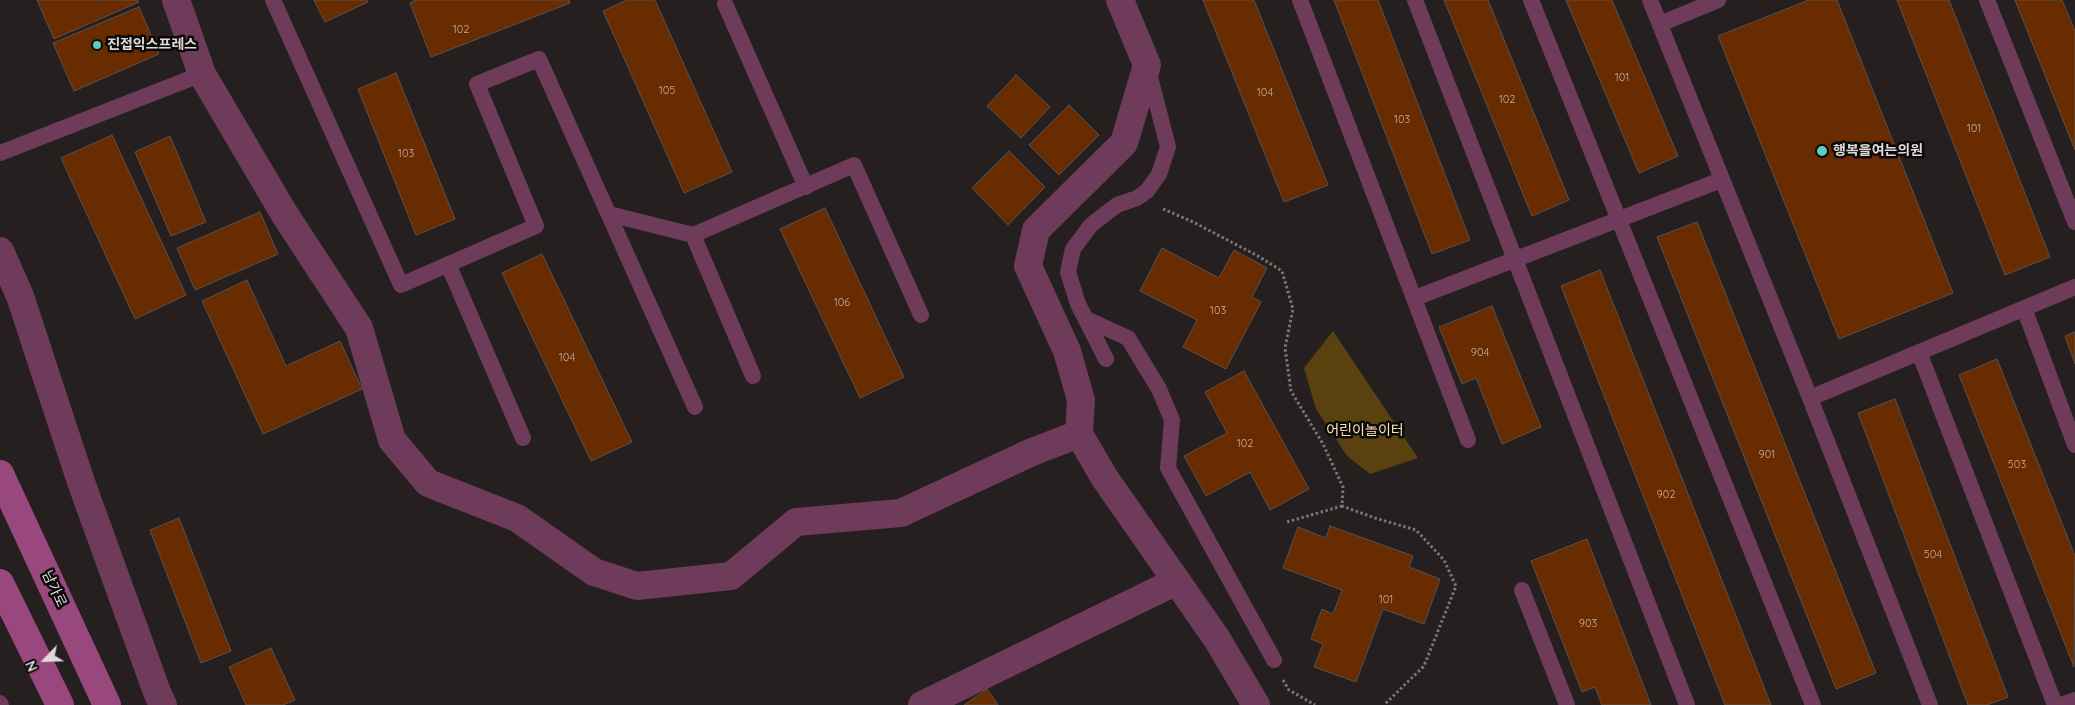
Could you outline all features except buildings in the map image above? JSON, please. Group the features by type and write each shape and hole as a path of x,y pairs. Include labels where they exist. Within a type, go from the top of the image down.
{"main road":[{"name":"남가로","path":"0,474 107,705"},
{"path":"0,583 60,705"}],"street":[{"path":"176,0 202,74 285,215 360,328 392,440 428,483 517,518 594,572 637,586 731,576 796,522 901,513 1032,452 1079,434"},
{"path":"1120,0 1147,64 1124,143 1036,230 1028,266 1066,351 1081,400 1079,434 1104,477 1217,639 1256,705"},
{"path":"0,251 20,296 81,482 163,705"},
{"path":"922,705 1177,581"}],"lane":[{"path":"273,0 401,285 536,226 477,84 539,59 695,407"},
{"path":"1300,0 1468,440"},
{"path":"1415,0 1687,705"},
{"path":"1531,0 1813,705"},
{"path":"1650,0 1810,398 1925,704"},
{"path":"1660,24 1718,0"},
{"path":"1987,0 2075,222"},
{"path":"725,4 806,186"},
{"path":"1106,359 1078,304 1068,272 1073,249 1091,225 1117,205 1137,198 1146,191 1159,174 1168,147 1147,64"},
{"path":"0,153 202,74"},
{"path":"609,214 693,235 854,165 921,314"},
{"path":"1415,298 1721,180"},
{"path":"693,235 753,376"},
{"path":"448,264 523,438"},
{"path":"1810,398 2075,287"},
{"path":"2024,308 2075,445"},
{"path":"1086,318 1128,338 1158,389 1172,420 1168,468 1274,660"},
{"path":"1919,352 2055,705"},
{"path":"1522,590 1566,705"},
{"path":"2061,705 2075,700"}],"path":[{"path":"1137,198 1193,222 1258,256 1282,271 1293,309 1285,348 1291,390 1323,444 1343,487 1342,506"},
{"path":"1287,522 1342,506 1416,530 1444,560 1456,586 1424,666 1384,705"},
{"path":"1274,660 1289,690 1315,705"}],"green space":[{"name":"어린이놀이터","path":"1333,331 1418,458 1370,474 1347,456 1316,409 1304,368"}],"place":[{"name":"진접익스프레스","path":"97,45"},
{"name":"행복을여는의원","path":"1822,151"}]}
